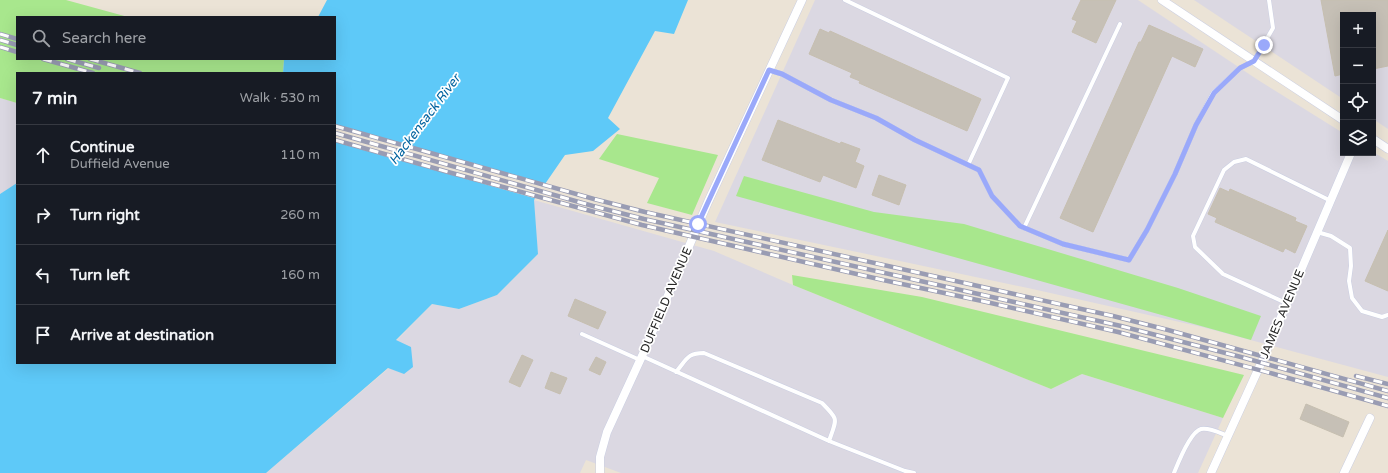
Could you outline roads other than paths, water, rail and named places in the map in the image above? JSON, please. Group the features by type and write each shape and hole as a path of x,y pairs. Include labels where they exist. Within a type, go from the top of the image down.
{"street":[{"name":"DUFFIELD AVENUE","path":"600,473 600,457 604,441 708,202 802,0"},
{"path":"1162,0 1340,118"},
{"path":"1376,141 1388,148"},
{"name":"JAMES AVENUE","path":"1211,473 1263,359 1350,156"},
{"path":"1344,473 1370,418"}],"lane":[{"path":"845,0 1008,78 968,165"},
{"path":"769,70 782,74 831,100 876,118 915,140 979,170 992,196 1020,226 1063,244 1129,260 1147,230 1175,174 1196,125 1214,93 1240,68 1254,61 1273,28 1269,0"},
{"path":"1024,228 1120,24"},
{"path":"1287,303 1223,274 1195,247 1193,236 1224,170 1234,162 1246,159 1331,201"},
{"path":"1317,232 1331,236 1350,248 1351,266 1349,281 1352,298 1362,311 1382,317 1388,315"},
{"path":"582,334 676,372 829,441 905,472 914,473"},
{"path":"676,372 690,355 693,353 704,353 822,403 834,416 836,421 829,441"},
{"path":"1174,473 1195,432 1202,428 1228,436"}],"water":[{"name":"Hackensack River","path":"327,0 688,0 674,34 655,31 608,118 620,129 593,151 565,155 534,200 538,254 497,295 459,309 432,304 396,340 411,347 413,367 404,374 388,368 266,473 0,473 0,194 16,184 16,364 336,364 336,72 283,72 284,60 336,60 336,16 319,16"}],"railway":[{"path":"0,34 16,39"},
{"path":"0,40 16,45"},
{"path":"0,47 16,52"},
{"path":"47,60 89,72"},
{"path":"71,60 99,68"},
{"path":"94,60 136,72"},
{"path":"336,126 645,212 1113,316 1388,391"},
{"path":"336,133 644,219 1121,326 1241,357 1388,398"},
{"path":"336,140 642,225 1118,332 1388,406"},
{"path":"1356,376 1388,384"}]}
